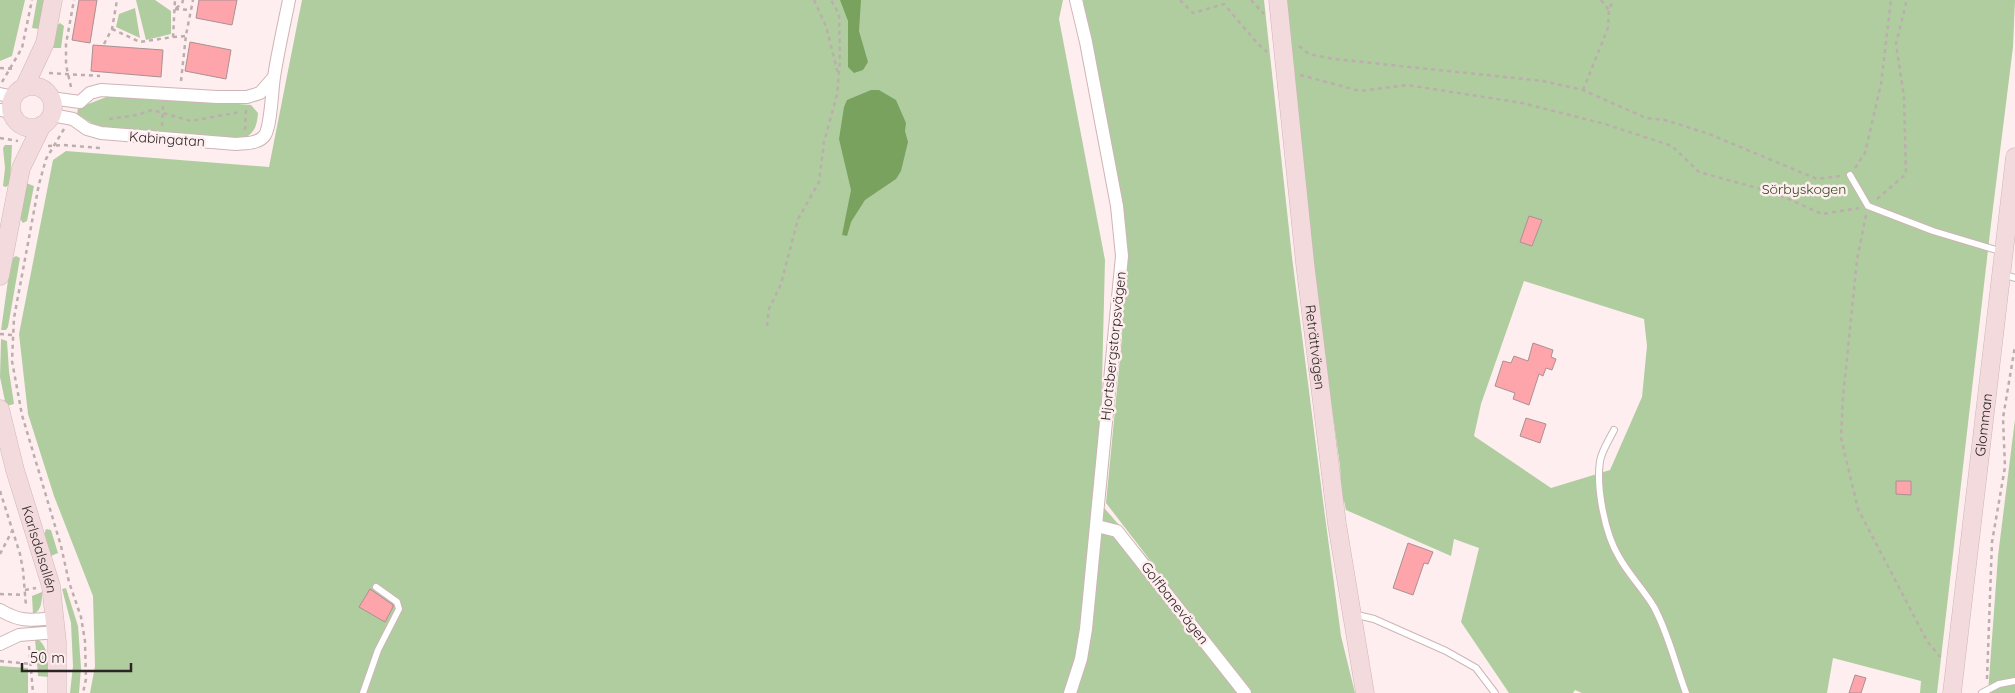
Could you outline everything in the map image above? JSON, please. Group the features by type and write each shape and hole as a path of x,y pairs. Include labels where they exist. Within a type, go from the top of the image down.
{"street":[{"path":"21,168 12,104 44,42 53,0"},
{"path":"12,104 30,127 52,110 70,101 80,102 90,92 101,90 247,97 260,93 274,77 289,0"},
{"name":"Hjortsbergstorpsvägen","path":"1070,693 1082,659 1084,644 1097,526 1121,248 1121,231 1112,179 1076,0"},
{"name":"Reträttvägen","path":"1278,0 1305,263 1337,524 1365,693"},
{"path":"0,276 21,168 52,110 44,42"},
{"name":"Kabingatan","path":"52,110 73,119 87,129 97,133 236,144 252,143 265,134 274,77"},
{"path":"12,104 36,86 52,110"},
{"path":"247,97 258,102 269,116"},
{"name":"Glomman","path":"1952,693 2008,276 2004,252 2015,157"},
{"name":"Karlsdalsallén","path":"0,410 15,470 48,572 56,625 57,693"},
{"name":"Golfbanevägen","path":"1097,526 1117,531 1245,693"},
{"path":"0,610 18,619 56,625"},
{"path":"0,644 19,635 56,625"}],"lane":[{"path":"1850,175 1868,206 1884,214 1933,231 2004,252"},
{"path":"1614,430 1605,445 1600,461 1600,490 1607,526 1618,556 1654,606 1667,636 1686,693"},
{"path":"363,693 378,650 399,609 397,602 376,587"},
{"path":"1352,614 1374,619 1446,651 1476,668 1495,693"},
{"path":"1984,692 1999,684 2015,681"}],"path":[{"path":"0,86 22,48 32,0"},
{"path":"70,101 72,95 66,65 66,44 74,0"},
{"path":"104,44 112,29 118,0"},
{"path":"173,37 175,0"},
{"path":"174,9 182,4 183,0"},
{"path":"181,81 186,36 193,0"},
{"path":"814,0 826,26 839,77"},
{"path":"767,326 769,309 781,284 798,219 819,182 824,142 837,95 839,77 839,14 831,0"},
{"path":"1180,0 1193,13 1224,4 1257,43 1292,72 1360,91 1407,85 1522,103 1605,124 1672,146 1699,172 1776,194 1822,214 1868,206 1906,174 1904,97 1896,44 1906,2 1909,0"},
{"path":"1601,0 1609,10"},
{"path":"1583,90 1608,28 1609,10 1613,0"},
{"path":"1281,34 1309,54 1334,59 1543,81 1583,90 1646,118 1665,120 1709,134 1817,179 1850,175 1865,153 1881,84 1890,0"},
{"path":"174,9 191,10"},
{"path":"112,29 140,42 186,36"},
{"path":"0,68 9,68"},
{"path":"69,74 105,76"},
{"path":"161,138 164,80 190,82"},
{"path":"52,110 66,125 55,147 46,159 42,170 17,296 12,335 14,376 22,415 61,546 69,582 81,616 85,641 86,679 83,693"},
{"path":"96,148 100,123 105,120 137,115 152,110 191,121 246,111"},
{"path":"1868,206 1857,260 1843,397 1841,438 1858,509 1927,641 1943,662 1955,667"},
{"path":"0,334 12,335"},
{"path":"1984,692 1992,542 2005,467 2003,418 2015,346"},
{"path":"0,491 23,570 27,620"},
{"path":"0,554 12,530"},
{"path":"0,594 26,595"},
{"path":"28,634 33,693"},
{"path":"0,661 31,664"}],"green space":[{"path":"0,0 25,0 12,56 0,61"},
{"path":"37,0 45,0 39,29 32,28"},
{"path":"136,0 155,0 171,11 171,34 146,40"},
{"path":"302,0 1063,0 1059,19 1105,260 1099,502 1153,564 1106,503 1122,337 1124,232 1083,0 1264,0 1292,257 1323,501 1341,636 1355,693 90,693 95,666 93,596 54,496 28,414 19,334 53,160 66,151 269,167"},
{"name":"Sörbyskogen","path":"1284,0 2015,0 2013,47 1937,693 1920,693 1921,681 1833,658 1827,693 1582,693 1575,690 1573,693 1509,693 1461,622 1479,548 1454,539 1451,556 1346,510 1342,500 1340,466 1319,315","holes":["1524,281 1644,319 1647,346 1642,397 1610,470 1551,488 1474,436 1481,404"]},
{"path":"135,8 140,38 116,27 119,14"},
{"path":"60,23 64,26 61,48 53,48 55,27"},
{"path":"114,94 251,105 258,113 257,122 252,133 240,140 111,130 93,124 77,114 78,108"},
{"path":"5,145 12,145 10,184 6,187 3,186 5,168 3,148"},
{"path":"26,183 34,186 27,221 23,223 18,216"},
{"path":"16,256 20,258 8,327 6,330 1,330 11,259"},
{"path":"1,339 7,341 14,404 6,406 0,377"},
{"path":"2015,419 2015,693 1988,693 1998,556"},
{"path":"46,529 51,530 58,553 51,556 44,535"},
{"path":"66,588 78,626 81,668 79,693 70,693 73,666 71,623 62,589"},
{"path":"42,592 40,608 33,614 32,596"},
{"path":"37,638 46,651 49,677 38,676 35,639"},
{"path":"0,666 28,668 28,693 0,693"}],"shaded area":[{"path":"840,0 861,0 859,31 868,62 863,70 854,73 848,67 848,21"},
{"path":"871,90 879,90 896,100 906,123 905,131 908,142 901,171 896,179 865,200 851,222 847,236 842,235 851,190 839,139 844,107 847,100"}],"building":[{"path":"79,0 97,0 90,43 72,40"},
{"path":"199,0 237,0 232,25 196,18"},
{"path":"190,42 231,50 226,79 185,71"},
{"path":"93,45 163,50 161,77 91,71"},
{"path":"1529,216 1542,220 1532,246 1520,242"},
{"path":"1533,343 1553,350 1551,357 1556,359 1552,370 1546,368 1543,376 1539,374 1529,405 1513,399 1515,393 1495,386 1503,361 1511,363 1514,356 1528,361"},
{"path":"1526,418 1546,424 1540,443 1520,436"},
{"path":"1896,481 1911,481 1911,495 1896,494"},
{"path":"1408,543 1433,552 1428,564 1424,563 1413,595 1393,588"},
{"path":"370,589 393,605 385,622 359,607"},
{"path":"1855,675 1866,678 1861,693 1849,693"}]}
